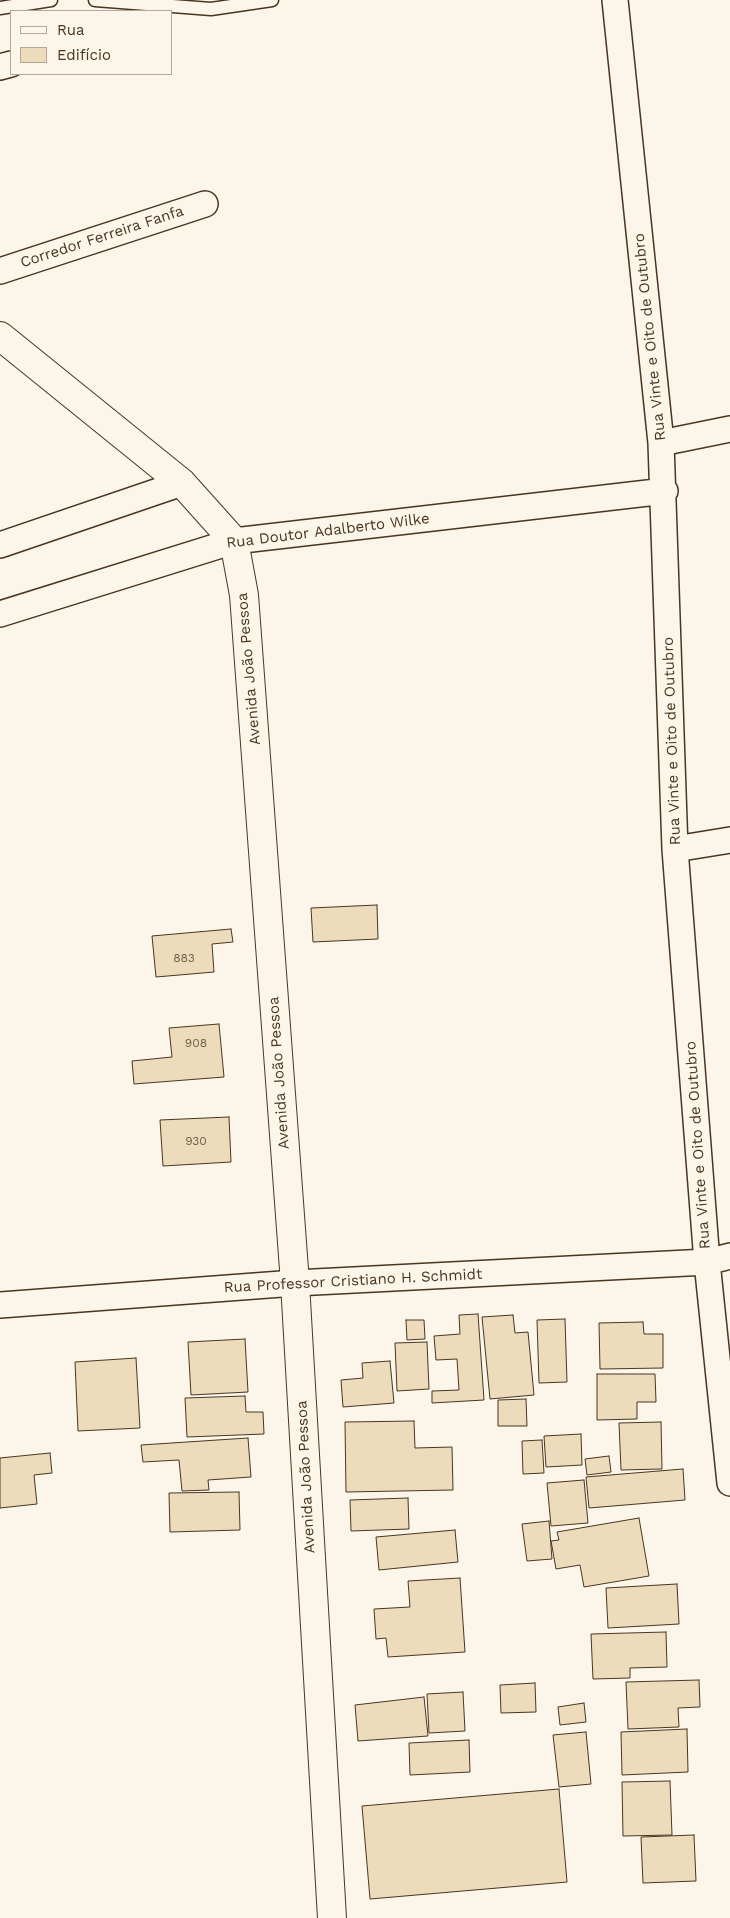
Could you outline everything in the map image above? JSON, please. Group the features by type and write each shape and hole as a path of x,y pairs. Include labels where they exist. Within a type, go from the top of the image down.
{"street":[{"name":"Rua Vinte e Oito de Outubro","path":"615,0 665,491 676,849 719,1259 730,1483"},
{"name":"Corredor Ferreira Fanfa","path":"0,271 205,204"},
{"path":"0,336 182,483 234,540"},
{"path":"661,443 730,430"},
{"path":"0,544 182,483"},
{"name":"Rua Doutor Adalberto Wilke","path":"0,614 234,540 665,491"},
{"name":"Avenida João Pessoa","path":"234,540 244,595 295,1283 332,1918"},
{"path":"676,849 730,840"},
{"name":"Rua Professor Cristiano H. Schmidt","path":"0,1305 295,1283 719,1259"}],"lane":[{"path":"0,8 51,0"},
{"path":"95,0 147,2 211,9 272,0"}],"building":[{"path":"377,905 378,939 313,942 311,908"},
{"path":"231,929 233,942 212,944 214,972 156,977 152,936"},
{"path":"219,1024 224,1077 134,1084 132,1061 172,1057 169,1028"},
{"path":"229,1117 231,1162 163,1166 160,1120"},
{"path":"478,1314 484,1400 432,1403 432,1391 459,1390 457,1359 436,1360 434,1336 460,1334 459,1315"},
{"path":"513,1315 515,1333 528,1332 534,1395 490,1399 482,1317"},
{"path":"565,1319 567,1382 539,1383 537,1320"},
{"path":"406,1320 424,1320 425,1339 407,1340"},
{"path":"643,1322 644,1334 663,1334 663,1368 600,1369 599,1323"},
{"path":"245,1339 248,1392 191,1395 188,1342"},
{"path":"427,1342 429,1389 397,1391 395,1343"},
{"path":"136,1358 140,1428 78,1431 75,1362"},
{"path":"390,1361 394,1403 343,1407 341,1380 363,1378 362,1363"},
{"path":"597,1374 655,1374 656,1402 637,1402 637,1419 597,1420"},
{"path":"245,1396 246,1412 263,1412 264,1434 187,1437 185,1398"},
{"path":"526,1399 527,1426 498,1426 498,1400"},
{"path":"414,1421 415,1448 452,1447 453,1490 346,1492 345,1422"},
{"path":"661,1422 662,1469 621,1470 619,1423"},
{"path":"581,1434 582,1465 546,1467 544,1436"},
{"path":"248,1438 251,1477 208,1480 209,1490 182,1491 179,1460 143,1462 141,1445"},
{"path":"542,1440 544,1473 523,1474 522,1441"},
{"path":"50,1453 52,1473 34,1475 37,1504 0,1508 0,1458"},
{"path":"609,1456 611,1472 587,1475 585,1459"},
{"path":"683,1469 685,1500 589,1508 586,1477"},
{"path":"584,1480 588,1523 551,1526 547,1483"},
{"path":"239,1492 240,1530 170,1532 169,1493"},
{"path":"408,1498 409,1529 351,1531 350,1500"},
{"path":"639,1518 649,1576 584,1587 580,1565 556,1569 551,1541 559,1540 557,1532"},
{"path":"549,1521 552,1559 527,1561 522,1524"},
{"path":"455,1530 458,1562 379,1570 376,1537"},
{"path":"460,1578 465,1652 388,1657 386,1638 376,1639 374,1609 410,1607 408,1581"},
{"path":"677,1584 679,1624 608,1628 606,1588"},
{"path":"666,1632 667,1667 630,1668 630,1678 593,1679 591,1634"},
{"path":"699,1680 700,1707 678,1708 679,1727 628,1729 626,1682"},
{"path":"535,1683 536,1712 501,1713 500,1685"},
{"path":"463,1692 465,1731 429,1733 427,1694"},
{"path":"424,1697 428,1736 358,1741 355,1705"},
{"path":"584,1703 586,1722 560,1725 558,1707"},
{"path":"687,1729 688,1772 622,1775 621,1732"},
{"path":"586,1732 591,1784 559,1787 553,1735"},
{"path":"469,1740 470,1772 410,1775 409,1743"},
{"path":"670,1781 672,1835 623,1836 622,1782"},
{"path":"559,1789 567,1882 370,1899 362,1806"},
{"path":"694,1835 696,1881 643,1883 641,1837"}]}
